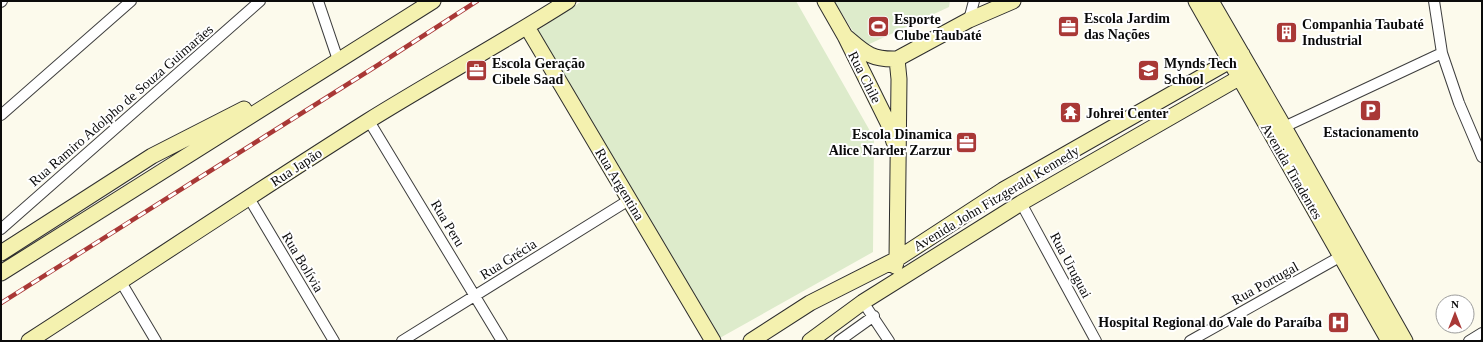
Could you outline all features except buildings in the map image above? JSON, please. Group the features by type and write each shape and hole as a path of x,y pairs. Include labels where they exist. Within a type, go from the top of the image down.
{"main road":[{"path":"1,273 337,58 433,1"},
{"path":"490,48 554,1"},
{"name":"Rua Japão","path":"29,341 369,121 568,1"},
{"name":"Rua Chile","path":"825,1 845,36 888,123 898,156"},
{"path":"845,36 870,56 884,59 897,59 969,20 1013,1"},
{"name":"Avenida Tiradentes","path":"1196,1 1245,74 1347,253 1405,341"},
{"name":"Avenida Tiradentes","path":"1211,1 1235,58"},
{"path":"1,253 152,156 244,109 337,58 415,4"},
{"name":"Rua Argentina","path":"527,27 713,341"},
{"name":"Avenida John Fitzgerald Kennedy","path":"750,341 810,303 897,259 1003,190 1235,58"},
{"name":"Rua Chile","path":"897,59 899,79 897,259"},
{"name":"Avenida Tiradentes","path":"1245,74 1284,127 1389,341"},
{"name":"Avenida John Fitzgerald Kennedy","path":"810,341 868,298 1021,203 1245,74"},
{"path":"868,298 890,275 897,259"}],"street":[{"path":"1,115 130,1"},
{"name":"Rua Ramiro Adolpho de Souza Guimarães","path":"1,229 260,1"},
{"path":"318,1 337,58"},
{"path":"969,20 974,1"},
{"path":"1434,1 1442,53 1459,103 1482,157"},
{"path":"1284,127 1442,53"},
{"name":"Rua Peru","path":"369,121 502,341"},
{"name":"Rua Bolívia","path":"249,198 334,341"},
{"name":"Rua Grécia","path":"402,341 629,200"},
{"name":"Rua Uruguai","path":"1021,203 1096,341"},
{"name":"Rua Portugal","path":"1190,341 1347,253"},
{"path":"121,282 156,341"},
{"path":"868,298 874,316 889,341"},
{"path":"839,341 874,316"},
{"path":"1469,341 1482,333"}],"green space":[{"path":"582,1 796,1 874,138 873,252 718,339 535,32"},
{"name":"Esporte Clube Taubaté","path":"834,1 950,1 949,7 863,47"}],"railway":[{"path":"1,303 477,1"}],"place":[{"name":"Escola Jardim das Nações","path":"1069,26"},
{"name":"Esporte Clube Taubaté","path":"878,27"},
{"name":"Companhia Taubaté Industrial","path":"1287,32"},
{"name":"Escola Geração Cibele Saad","path":"477,71"},
{"name":"Mynds Tech School","path":"1148,71"},
{"name":"Estacionamento","path":"1371,110"},
{"name":"Johrei Center","path":"1070,113"},
{"name":"Escola Dinamica Alice Narder Zarzur","path":"967,142"},
{"name":"Hospital Regional do Vale do Paraíba","path":"1338,322"}]}
